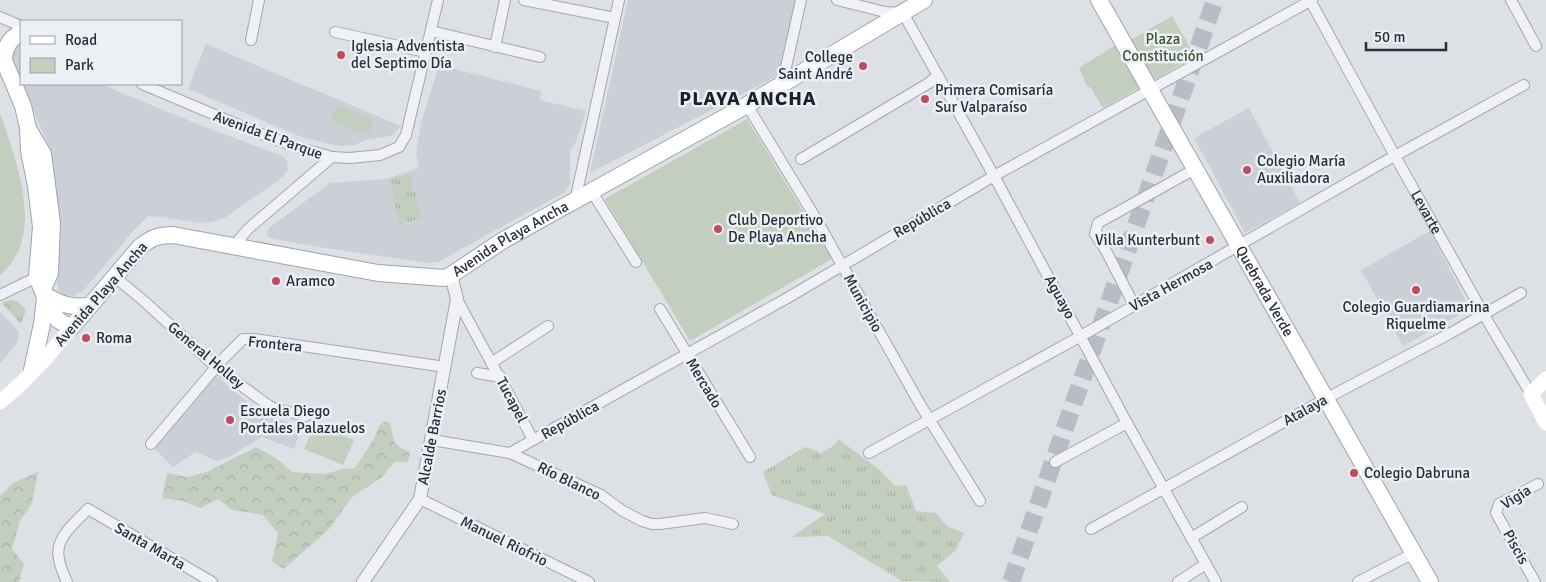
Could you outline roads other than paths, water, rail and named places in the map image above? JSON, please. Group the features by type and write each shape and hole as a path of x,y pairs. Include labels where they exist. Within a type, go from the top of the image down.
{"main road":[{"name":"Avenida Playa Ancha","path":"0,402 56,346 88,306 151,238 161,235 173,235 378,273 444,278 502,241 747,105 924,0"},
{"name":"Quebrada Verde","path":"1100,0 1430,582"},
{"path":"20,34 10,41 2,54 23,106 28,128 29,151 41,227 42,324 32,370"},
{"path":"42,287 57,302 68,306 88,306"},
{"path":"42,287 50,309 58,320 71,328"},
{"path":"1531,394 1546,379"},
{"name":"Levarte","path":"1531,394 1546,423"}],"street":[{"path":"251,40 259,0"},
{"path":"335,32 426,52 438,0"},
{"path":"495,47 505,0"},
{"path":"524,0 615,18"},
{"path":"575,200 619,0"},
{"path":"782,85 801,0"},
{"path":"837,0 884,12 903,13"},
{"name":"República","path":"533,440 687,354 994,176 1311,0"},
{"name":"Levarte","path":"1311,0 1395,156 1531,394"},
{"path":"1511,0 1536,46"},
{"name":"Aguayo","path":"903,13 1216,582"},
{"path":"0,17 20,26"},
{"path":"431,31 540,57"},
{"name":"Avenida El Parque","path":"144,85 252,131 297,147 332,157 368,157 380,155 399,147 406,135 426,52"},
{"path":"802,159 928,83 938,75"},
{"name":"Vista Hermosa","path":"869,453 1081,336 1395,156 1524,85"},
{"name":"Municipio","path":"747,105 815,217 929,419 980,501"},
{"path":"233,247 248,230 332,157"},
{"path":"1134,305 1105,249 1095,234 1098,223 1195,169"},
{"path":"592,192 636,262"},
{"name":"Alcalde Barrios","path":"363,582 420,499 457,299 451,275"},
{"name":"General Holley","path":"115,277 216,367 274,408 306,416"},
{"path":"0,295 42,287"},
{"name":"Atalaya","path":"1090,530 1326,398 1521,293"},
{"name":"Tucapel","path":"457,299 490,363 501,377 533,440 510,453"},
{"name":"Mercado","path":"660,309 750,457"},
{"name":"Tucapel","path":"490,363 548,326"},
{"name":"Frontera","path":"151,444 239,341 248,338 445,367"},
{"path":"477,373 501,377"},
{"path":"1055,462 1127,423"},
{"name":"Río Blanco","path":"432,440 510,453 601,495 623,511 652,524 705,518 733,524"},
{"name":"Vigia","path":"1496,513 1499,504 1538,484"},
{"name":"Manuel Riofrio","path":"420,499 586,581"},
{"path":"1191,538 1242,507"},
{"name":"Santa Marta","path":"67,582 59,559 58,548 63,536 88,509 212,582"},
{"name":"Piscis","path":"1496,513 1535,582"},
{"path":"1358,582 1414,553"},
{"path":"1178,582 1206,564"}],"tunnel":[{"path":"1011,582 1215,0"}],"place":[{"name":"Iglesia Adventista del Septimo Día","path":"341,55"},
{"name":"College Saint André","path":"863,66"},
{"name":"Primera Comisaría Sur Valparaíso","path":"925,99"},
{"name":"Colegio María Auxiliadora","path":"1247,170"},
{"name":"Club Deportivo De Playa Ancha","path":"718,229"},
{"name":"Villa Kunterbunt","path":"1210,240"},
{"name":"Aramco","path":"276,281"},
{"name":"Colegio Guardiamarina Riquelme","path":"1416,290"},
{"name":"Roma","path":"86,338"},
{"name":"Escuela Diego Portales Palazuelos","path":"230,420"},
{"name":"Colegio Dabruna","path":"1354,473"}],"district":[{"name":"PLAYA ANCHA","path":"748,98"}],"park label":[{"name":"Plaza Constitución","path":"1163,48"}]}
